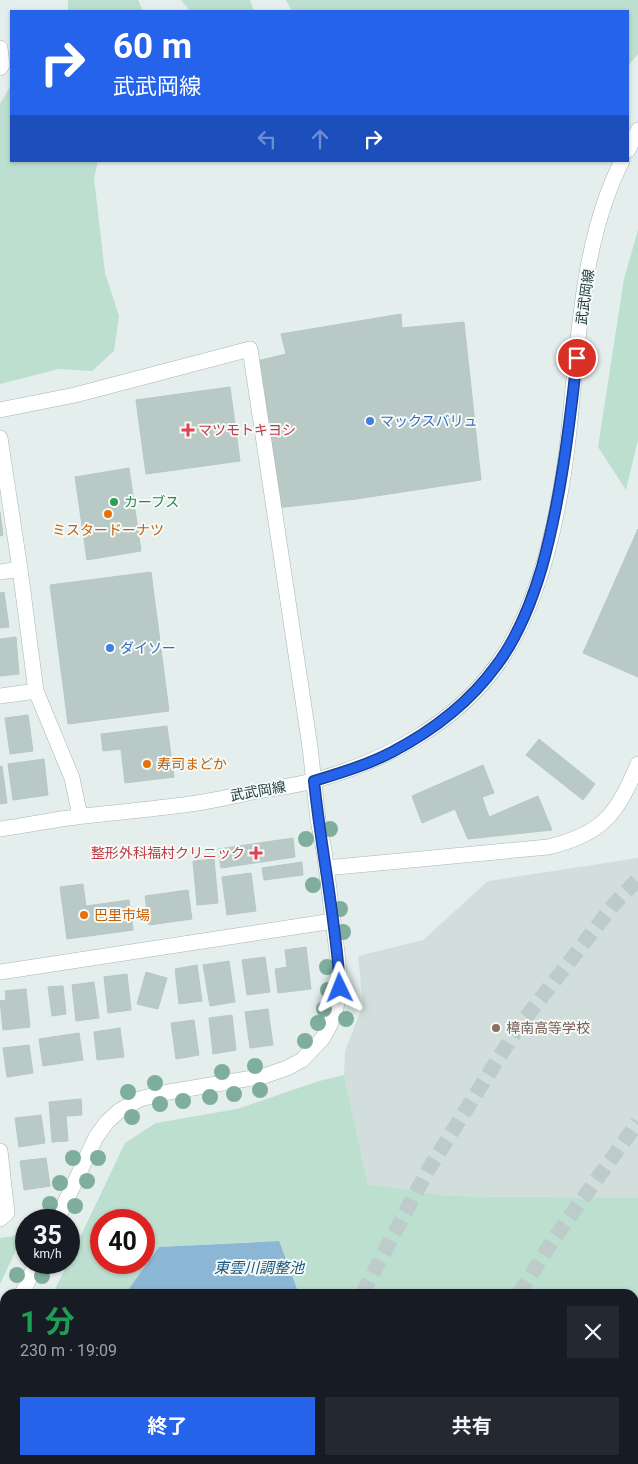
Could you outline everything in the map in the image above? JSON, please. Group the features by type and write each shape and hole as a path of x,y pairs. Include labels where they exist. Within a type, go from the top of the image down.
{"street":[{"path":"0,48 2,65 0,68"},
{"path":"629,148 638,130"},
{"name":"武武岡線","path":"0,829 80,816 191,804 314,781 351,770 391,752 453,712 497,666 531,602 558,505 567,451 581,321 591,256 600,217 622,162"},
{"path":"0,410 75,394 250,349 314,781 338,960 340,988 330,1025 322,1039 302,1060 264,1076 163,1093 129,1104 107,1122 96,1137 62,1209"},
{"path":"0,443 20,569 36,690 72,778 80,816"},
{"path":"0,572 20,569"},
{"path":"0,696 36,690"},
{"path":"326,868 548,847 571,842 590,833 609,816 619,804 638,764"},
{"path":"0,972 333,922"},
{"path":"0,1151 8,1213 0,1219"},
{"path":"24,1289 31,1274"}],"shaded area":[{"name":"樟南高等学校","path":"638,858 638,1198 450,1196 368,1184 344,1075 345,1051 363,1005 358,956 423,940 488,881"}],"green space":[{"path":"68,0 138,0 143,10 68,10"},
{"path":"181,0 250,0 254,10 189,10"},
{"path":"286,0 638,0 638,54 629,65 629,10 291,10"},
{"path":"10,86 10,162 98,162 94,178 105,273 119,316 114,351 92,371 59,369 0,384 0,104"},
{"path":"638,230 638,440 626,490 598,447 624,279"},
{"path":"344,1075 368,1184 450,1196 638,1198 638,1289 297,1289 278,1241 159,1247 155,1253 155,1209 94,1209 125,1143 156,1123 237,1109 319,1081"},
{"path":"90,1216 90,1274 139,1274 129,1289 55,1289 63,1274 80,1274 80,1237"},
{"path":"15,1236 15,1252 0,1284 0,1238"}],"water":[{"name":"東雲川調整池","path":"279,1241 297,1289 129,1289 139,1274 155,1274 155,1253 159,1247"}],"building":[{"name":"マックスバリュ","path":"401,314 402,328 464,322 481,480 356,499 276,508 257,361 286,354 281,334"},
{"name":"マツモトキヨシ","path":"230,387 240,461 146,474 136,400"},
{"name":"ミスタードーナツ","path":"129,468 141,551 87,560 75,477"},
{"path":"0,512 3,535 0,536"},
{"path":"638,529 638,677 583,653"},
{"name":"ダイソー","path":"151,572 169,711 68,724 50,585"},
{"path":"4,592 9,627 0,628 0,593"},
{"path":"16,637 19,674 0,676 0,639"},
{"path":"28,715 33,751 10,754 5,718"},
{"name":"寿司まどか","path":"167,726 174,777 125,783 121,749 103,751 101,734"},
{"path":"539,739 595,784 583,800 526,755"},
{"path":"44,759 48,795 13,800 8,764"},
{"path":"483,765 494,793 482,797 489,817 538,796 552,830 468,839 455,809 422,823 412,796"},
{"path":"2,766 7,803 0,804 0,767"},
{"name":"整形外科福村クリニック","path":"293,838 295,857 221,868 218,849"},
{"path":"214,859 218,903 197,905 193,861"},
{"path":"302,862 303,875 264,880 262,868"},
{"path":"251,873 256,911 227,915 222,877"},
{"path":"83,884 86,906 129,900 133,930 67,939 60,887"},
{"path":"188,890 192,919 149,925 145,896"},
{"path":"306,947 311,989 278,993 275,969 287,967 285,950"},
{"path":"265,957 270,992 247,995 242,960"},
{"path":"229,961 235,1002 210,1006 203,965"},
{"path":"197,965 202,1001 179,1004 175,969"},
{"path":"146,972 167,978 158,1009 137,1004"},
{"path":"127,974 131,1010 108,1013 104,977"},
{"path":"94,982 99,1018 76,1021 72,985"},
{"path":"63,986 66,1014 52,1016 48,987"},
{"path":"26,989 30,1027 3,1030 0,1001 6,1000 5,991"},
{"path":"268,1009 273,1045 250,1048 245,1012"},
{"path":"232,1015 236,1050 213,1054 209,1018"},
{"path":"194,1020 199,1055 176,1059 171,1023"},
{"path":"120,1028 124,1057 97,1060 94,1032"},
{"path":"79,1033 83,1060 43,1066 39,1039"},
{"path":"29,1045 33,1073 7,1077 3,1048"},
{"path":"81,1099 82,1115 66,1116 68,1141 52,1142 49,1102"},
{"path":"41,1115 45,1143 19,1147 15,1118"},
{"path":"46,1158 50,1186 24,1190 20,1161"}],"tunnel":[{"path":"365,1289 428,1170 517,1029 615,903 638,879"},
{"path":"522,1289 553,1240 638,1122"}],"place":[{"name":"マックスバリュ","path":"370,421"},
{"name":"マツモトキヨシ","path":"188,430"},
{"name":"カーブス","path":"114,502"},
{"name":"ミスタードーナツ","path":"108,514"},
{"name":"ダイソー","path":"110,648"},
{"name":"寿司まどか","path":"147,764"},
{"name":"整形外科福村クリニック","path":"256,853"},
{"name":"巴里市場","path":"84,915"},
{"name":"樟南高等学校","path":"496,1028"}],"route":[{"path":"340,988 338,960 314,781 351,770 375,760 428,729 453,712 497,666 510,645 531,602 548,545 558,505 567,451 577,358"}]}
